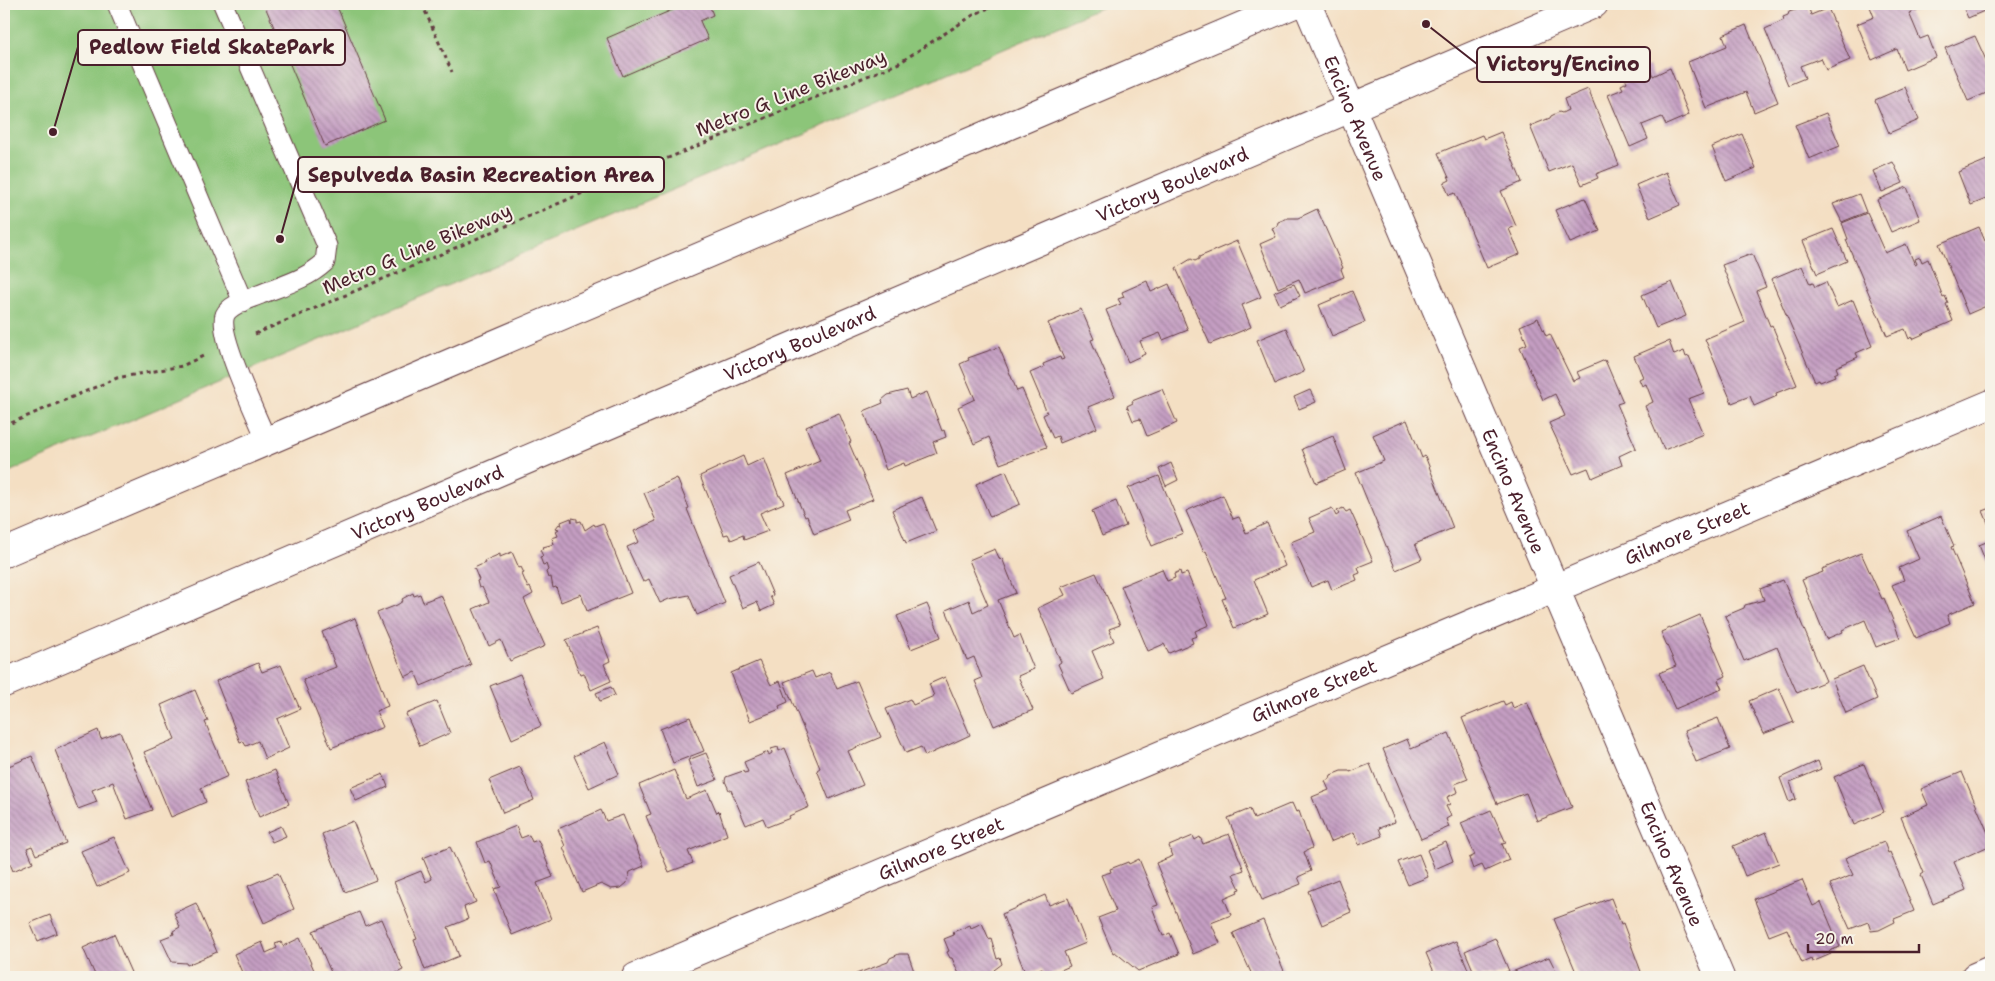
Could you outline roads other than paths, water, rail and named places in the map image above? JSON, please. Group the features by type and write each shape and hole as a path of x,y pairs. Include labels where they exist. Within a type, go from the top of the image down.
{"street":[{"path":"4,553 1294,4"},
{"name":"Encino Avenue","path":"1307,4 1720,977"},
{"name":"Victory Boulevard","path":"4,683 1594,4"},
{"name":"Gilmore Street","path":"636,977 1991,404"},
{"path":"1975,977 1991,970"}],"lane":[{"path":"117,4 243,302"},
{"path":"224,4 328,246 326,262 314,273 228,309 225,315 223,324 228,346 267,441"}],"place":[{"name":"Victory/Encino","path":"1426,24"},
{"name":"Pedlow Field SkatePark","path":"53,132"},
{"name":"Sepulveda Basin Recreation Area","path":"280,239"}]}
